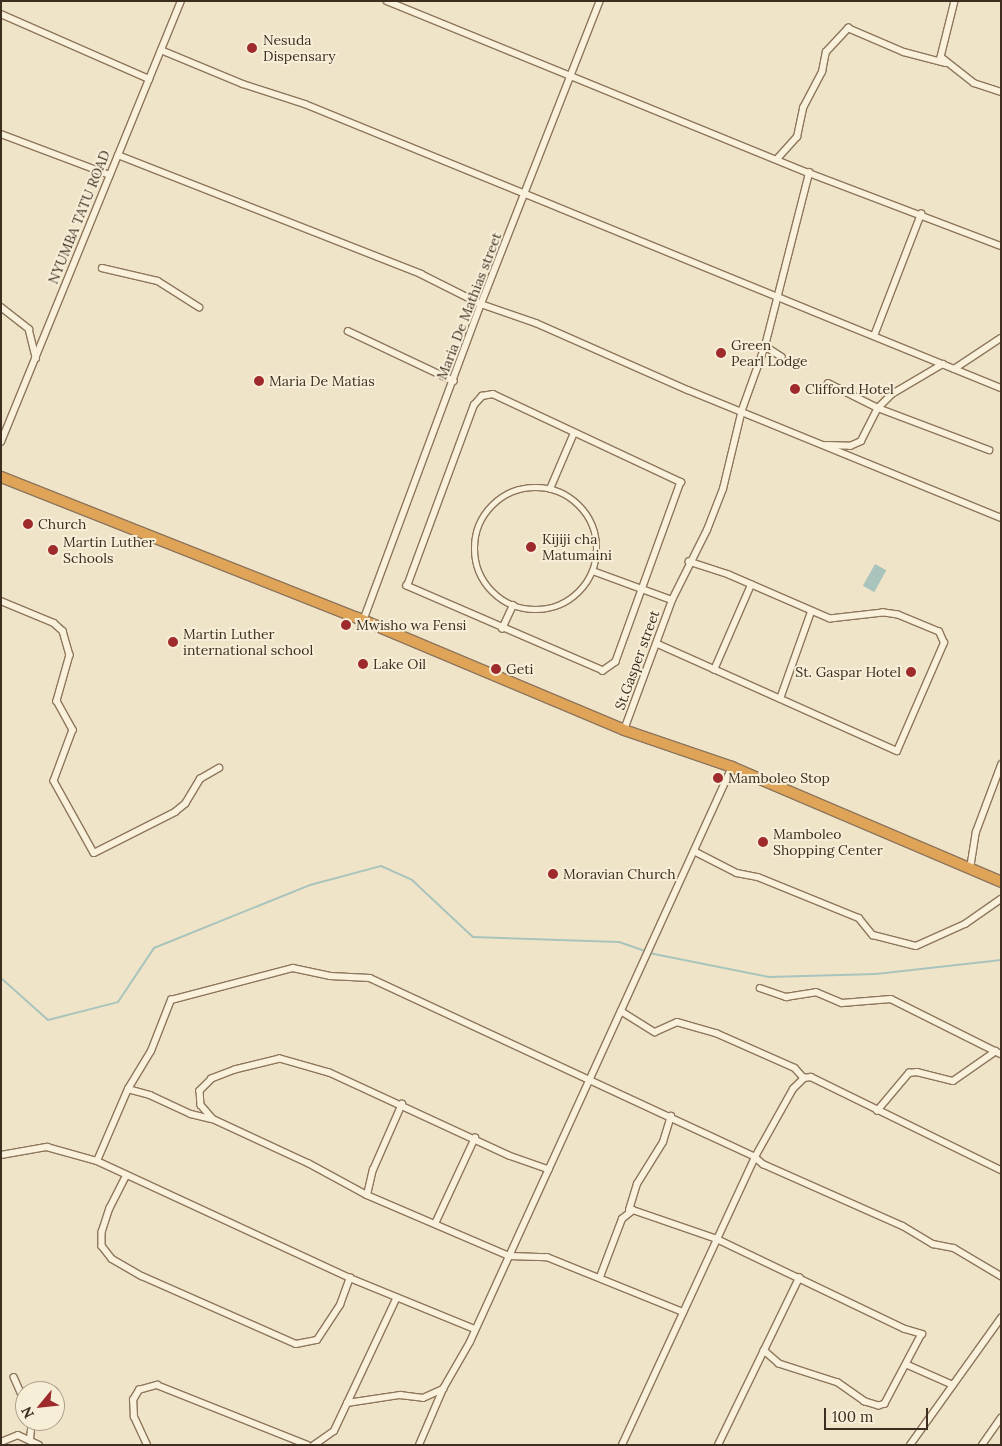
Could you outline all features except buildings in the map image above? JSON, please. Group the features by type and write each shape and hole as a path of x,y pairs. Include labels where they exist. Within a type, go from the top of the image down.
{"highway":[{"path":"1,478 363,621 624,730 732,767 1001,882"}],"street":[{"name":"NYUMBA TATU ROAD","path":"1,442 181,1"},
{"path":"387,1 809,173 1001,246"},
{"name":"Maria De Mathias street","path":"363,621 482,304 600,1"},
{"path":"955,1 940,53 946,62 974,83 1001,92"},
{"path":"1,14 149,79"},
{"path":"777,159 797,137 803,108 822,72 826,52 848,28 904,52 946,62"},
{"path":"161,50 526,193 1001,388"},
{"path":"1,134 110,175"},
{"path":"118,155 421,274 482,304 536,323 688,390 742,410 1001,518"},
{"name":"St.Gasper street","path":"624,730 658,644 672,600 688,562 707,530 722,489 742,410 765,346 776,295 809,173"},
{"path":"874,336 921,214"},
{"path":"102,268 158,282 199,307"},
{"path":"1,307 29,329 36,358"},
{"path":"348,331 454,381"},
{"path":"954,369 1001,338"},
{"path":"765,346 782,357"},
{"path":"823,445 850,446 861,441 878,408 899,389 943,364"},
{"path":"828,383 878,408 989,450"},
{"path":"492,394 574,432 682,482 616,662 602,670 502,629 407,586 436,500 474,405 482,396 492,394"},
{"path":"550,489 574,432"},
{"path":"525,489 550,489 569,498 584,511 594,530 596,543 593,571 578,594 560,605 540,610 512,605 498,597 483,578 476,554 476,538 490,509 502,498 525,489"},
{"path":"658,644 897,751 944,642 939,632 890,613 835,620 811,612 751,585 688,562"},
{"path":"593,571 642,587 672,600"},
{"path":"714,670 751,585"},
{"path":"1,601 54,623 63,631 70,655 57,701 73,730 54,781 94,853 175,812 185,804 200,779 219,768"},
{"path":"502,629 512,605"},
{"path":"780,699 811,612"},
{"path":"970,869 976,832 1001,765"},
{"path":"419,1445 443,1389 509,1256 591,1080 732,767"},
{"path":"694,851 737,873 758,877 860,918 873,935 916,946 965,924 1001,899"},
{"path":"97,1161 128,1089 151,1051 171,1000 284,968 330,976 370,978 671,1116 756,1157 764,1164 903,1226 933,1244 954,1248 1001,1276"},
{"path":"760,988 786,997 816,992 842,1003 891,999 998,1053"},
{"path":"621,1011 655,1032 678,1022 716,1034 796,1068 804,1078 816,1079 877,1111 1001,1170"},
{"path":"877,1111 908,1073 917,1072 953,1081 998,1053"},
{"path":"214,1119 200,1099 203,1085 235,1070 280,1059 329,1073 402,1104 509,1156 549,1170"},
{"path":"622,1445 756,1157 793,1089 804,1078"},
{"path":"128,1089 150,1095 191,1114 214,1119 308,1163 367,1195 509,1256 546,1257 600,1277 683,1312"},
{"path":"367,1195 372,1170 402,1104"},
{"path":"600,1277 622,1219 629,1210 637,1184 663,1142 671,1116"},
{"path":"435,1224 475,1138"},
{"path":"1,1155 47,1147 97,1161 350,1278 474,1329"},
{"path":"127,1175 110,1208 102,1232 102,1246 112,1259 142,1276 296,1344 317,1340 340,1305 350,1278"},
{"path":"629,1210 658,1216 717,1239 922,1334 908,1365 885,1404 879,1406 865,1402 838,1383 779,1364 764,1351"},
{"path":"727,1445 719,1443 799,1278"},
{"path":"314,1445 334,1431 396,1298"},
{"path":"910,1445 1001,1318"},
{"path":"994,1327 1001,1332"},
{"path":"908,1365 953,1385"},
{"path":"14,1377 16,1381"},
{"path":"147,1445 134,1417 133,1400 140,1390 157,1384 308,1445"},
{"path":"347,1403 400,1395 423,1398 443,1389"},
{"path":"982,1445 1001,1418"},
{"path":"30,1439 31,1431"},
{"path":"1,1442 18,1435 30,1439 39,1445"}],"water":[{"path":"875,564 886,570 874,592 863,586"}],"waterway":[{"path":"1,978 48,1020 118,1002 154,948 310,885 381,866 412,880 473,937 619,942 654,954 769,977 876,974 1001,960"}],"place":[{"name":"Nesuda Dispensary","path":"252,48"},
{"name":"Green Pearl Lodge","path":"721,353"},
{"name":"Maria De Matias","path":"259,381"},
{"name":"Clifford Hotel","path":"795,389"},
{"name":"Church","path":"28,524"},
{"name":"Kijiji cha Matumaini","path":"531,547"},
{"name":"Martin Luther Schools","path":"53,550"},
{"name":"Mwisho wa Fensi","path":"346,625"},
{"name":"Martin Luther international school","path":"173,642"},
{"name":"Lake Oil","path":"363,664"},
{"name":"Geti","path":"496,669"},
{"name":"St. Gaspar Hotel","path":"911,672"},
{"name":"Mamboleo Stop","path":"718,778"},
{"name":"Mamboleo Shopping Center","path":"763,842"},
{"name":"Moravian Church","path":"553,874"}]}
